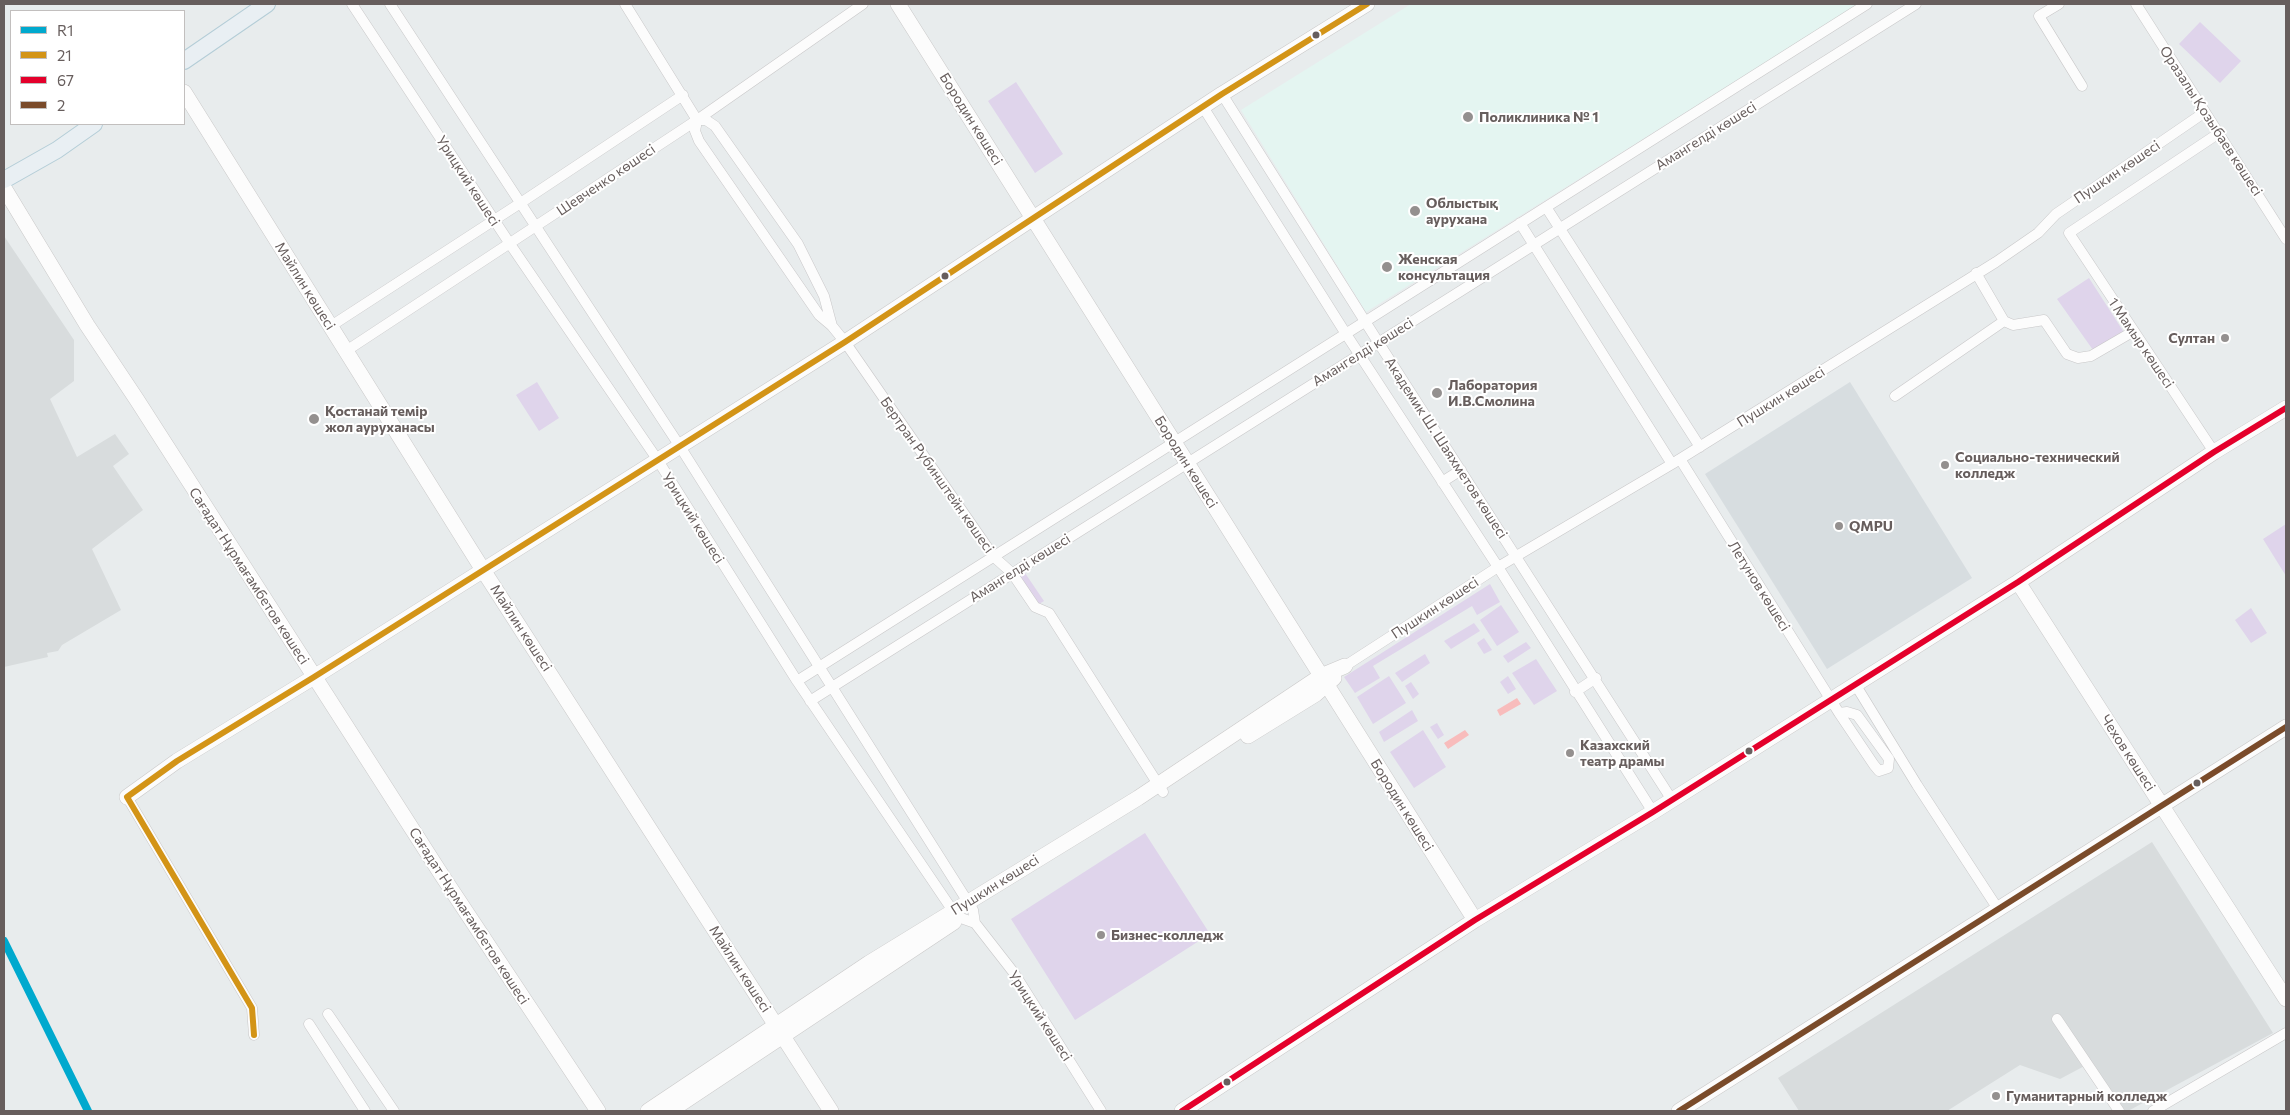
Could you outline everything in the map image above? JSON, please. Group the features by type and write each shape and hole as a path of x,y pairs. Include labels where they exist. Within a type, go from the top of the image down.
{"main road":[{"path":"185,60 267,4"},
{"path":"4,180 57,150 93,125"}],"street":[{"name":"Урицкий көшесі","path":"352,4 510,244 657,459 810,701 966,912 1014,973 1101,1111"},
{"name":"Урицкий көшесі","path":"390,4 538,226 680,445 832,686 966,912"},
{"path":"625,4 697,120 695,131 699,141 819,315 832,326"},
{"name":"Шевченко көшесі","path":"346,351 697,120 863,4"},
{"name":"Бородин көшесі","path":"898,4 1475,920"},
{"path":"254,1035 252,1008 127,797 177,761 314,677 844,342 1222,94 1367,4"},
{"name":"Амангелді көшесі","path":"797,681 1867,4"},
{"name":"Амангелді көшесі","path":"810,701 1916,4"},
{"path":"2059,4 2039,16 2082,86"},
{"name":"Оразалы Қозыбаев көшесі","path":"2136,4 2286,239"},
{"name":"Майлин көшесі","path":"185,94 483,570 831,1111"},
{"name":"Академик Ш. Шаяхметов көшесі","path":"1222,94 1365,322 1596,678 1672,800"},
{"name":"Шевченко көшесі","path":"331,326 683,95"},
{"name":"Академик Ш. Шаяхметов көшесі","path":"1203,107 1359,355 1498,567 1575,692 1653,812"},
{"name":"Пушкин көшесі","path":"670,1111 725,1068 779,1031 1160,788 1498,567 1676,462 1996,262 2038,233 2056,214 2205,112"},
{"path":"697,120 706,120 715,126 798,244 824,296 832,326"},
{"name":"Пушкин көшесі","path":"2068,233 2219,133"},
{"name":"Сағадат Нұрмағамбетов көшесі","path":"4,188 82,317 446,882 598,1111"},
{"path":"1546,207 1700,447"},
{"name":"Летунов көшесі","path":"1520,223 1839,713 1874,766 1879,771 1888,768 1889,759 1857,715 1847,712 1839,713"},
{"name":"1 Мамыр көшесі","path":"2068,233 2214,452"},
{"path":"1976,273 2004,321 2013,324 2044,320 2067,354 2078,358 2092,356 2134,330"},
{"path":"1895,396 2004,321"},
{"name":"Бертран Рубинштейн көшесі","path":"832,326 994,557 1012,573 1035,608 1049,613 1160,788"},
{"path":"1182,1111 1475,920 1653,812 2018,582 2214,452 2286,408"},
{"path":"1442,482 1461,470"},
{"name":"Чехов көшесі","path":"2018,582 2286,999"},
{"path":"1575,692 1596,678"},
{"path":"1855,684 1917,785 1998,909"},
{"path":"1679,1111 2286,727"},
{"path":"328,1014 394,1111"},
{"path":"2057,1019 2119,1111"},
{"path":"309,1024 365,1111"},
{"path":"2153,1111 2286,1033"},
{"name":"Пушкин көшесі","path":"648,1111 725,1068"}],"shaded area":[{"name":"Облыстық аурухана","path":"1411,4 1859,4 1366,312 1241,110"},
{"path":"2200,22 2241,61 2220,83 2179,44"},
{"path":"1016,82 1063,154 1035,173 988,101"},
{"path":"4,236 74,340 74,381 50,399 77,457 115,434 129,454 113,466 143,510 92,549 121,610 62,645 58,651 47,653 48,657 4,667"},
{"path":"2089,278 2125,334 2093,350 2057,299"},
{"path":"537,382 559,418 539,431 516,395"},
{"name":"QMPU","path":"1850,382 1972,578 1827,669 1705,474"},
{"path":"2286,524 2286,576 2263,539"},
{"path":"1025,573 1044,601 1039,604 1020,577"},
{"path":"1490,584 1500,602 1477,615 1472,606 1373,666 1380,678 1355,693 1344,677"},
{"path":"1501,605 1519,632 1497,646 1480,620"},
{"path":"2251,608 2267,633 2251,643 2235,620"},
{"path":"1474,623 1480,631 1451,649 1444,641"},
{"path":"1484,638 1492,650 1484,654 1477,643"},
{"path":"1526,642 1531,648 1508,663 1503,656"},
{"path":"1425,654 1430,663 1402,682 1395,673"},
{"path":"1536,659 1557,691 1534,705 1512,673"},
{"path":"1389,676 1406,703 1373,724 1357,697"},
{"path":"1508,676 1516,689 1508,694 1500,682"},
{"path":"1411,682 1419,694 1413,699 1405,686"},
{"path":"1517,698 1521,704 1500,716 1497,710"},
{"path":"1412,710 1418,721 1384,742 1379,732"},
{"path":"1437,723 1444,735 1438,739 1430,727"},
{"path":"1423,730 1446,767 1414,788 1390,752"},
{"path":"1465,730 1469,735 1448,749 1444,743"},
{"path":"1145,833 1210,934 1075,1020 1011,919"},
{"path":"2152,842 2273,1033 2128,1111 2125,1111 2092,1062 2060,1079 2020,1065 1947,1111 1799,1111 1778,1078"}],"transit line":[{"name":"21","path":"254,1035 252,1008 127,797 177,761 314,677 845,342 1222,94 1367,4"},
{"name":"67","path":"1182,1111 1475,920 1653,812 2018,582 2214,452 2286,408"},
{"name":"2","path":"1679,1111 2286,727"},
{"name":"R1","path":"4,941 88,1111"}],"place":[{"name":"Поликлиника № 1","path":"1468,117"},
{"name":"Облыстық аурухана","path":"1415,211"},
{"name":"Женская консультация","path":"1387,267"},
{"name":"Султан","path":"2225,338"},
{"name":"Лаборатория И.В.Смолина","path":"1437,393"},
{"name":"Қостанай темір жол ауруханасы","path":"314,419"},
{"name":"Социально-технический колледж","path":"1945,465"},
{"name":"QMPU","path":"1839,526"},
{"name":"Казахский театр драмы","path":"1570,753"},
{"name":"Бизнес-колледж","path":"1101,935"},
{"name":"Гуманитарный колледж","path":"1996,1096"}]}
